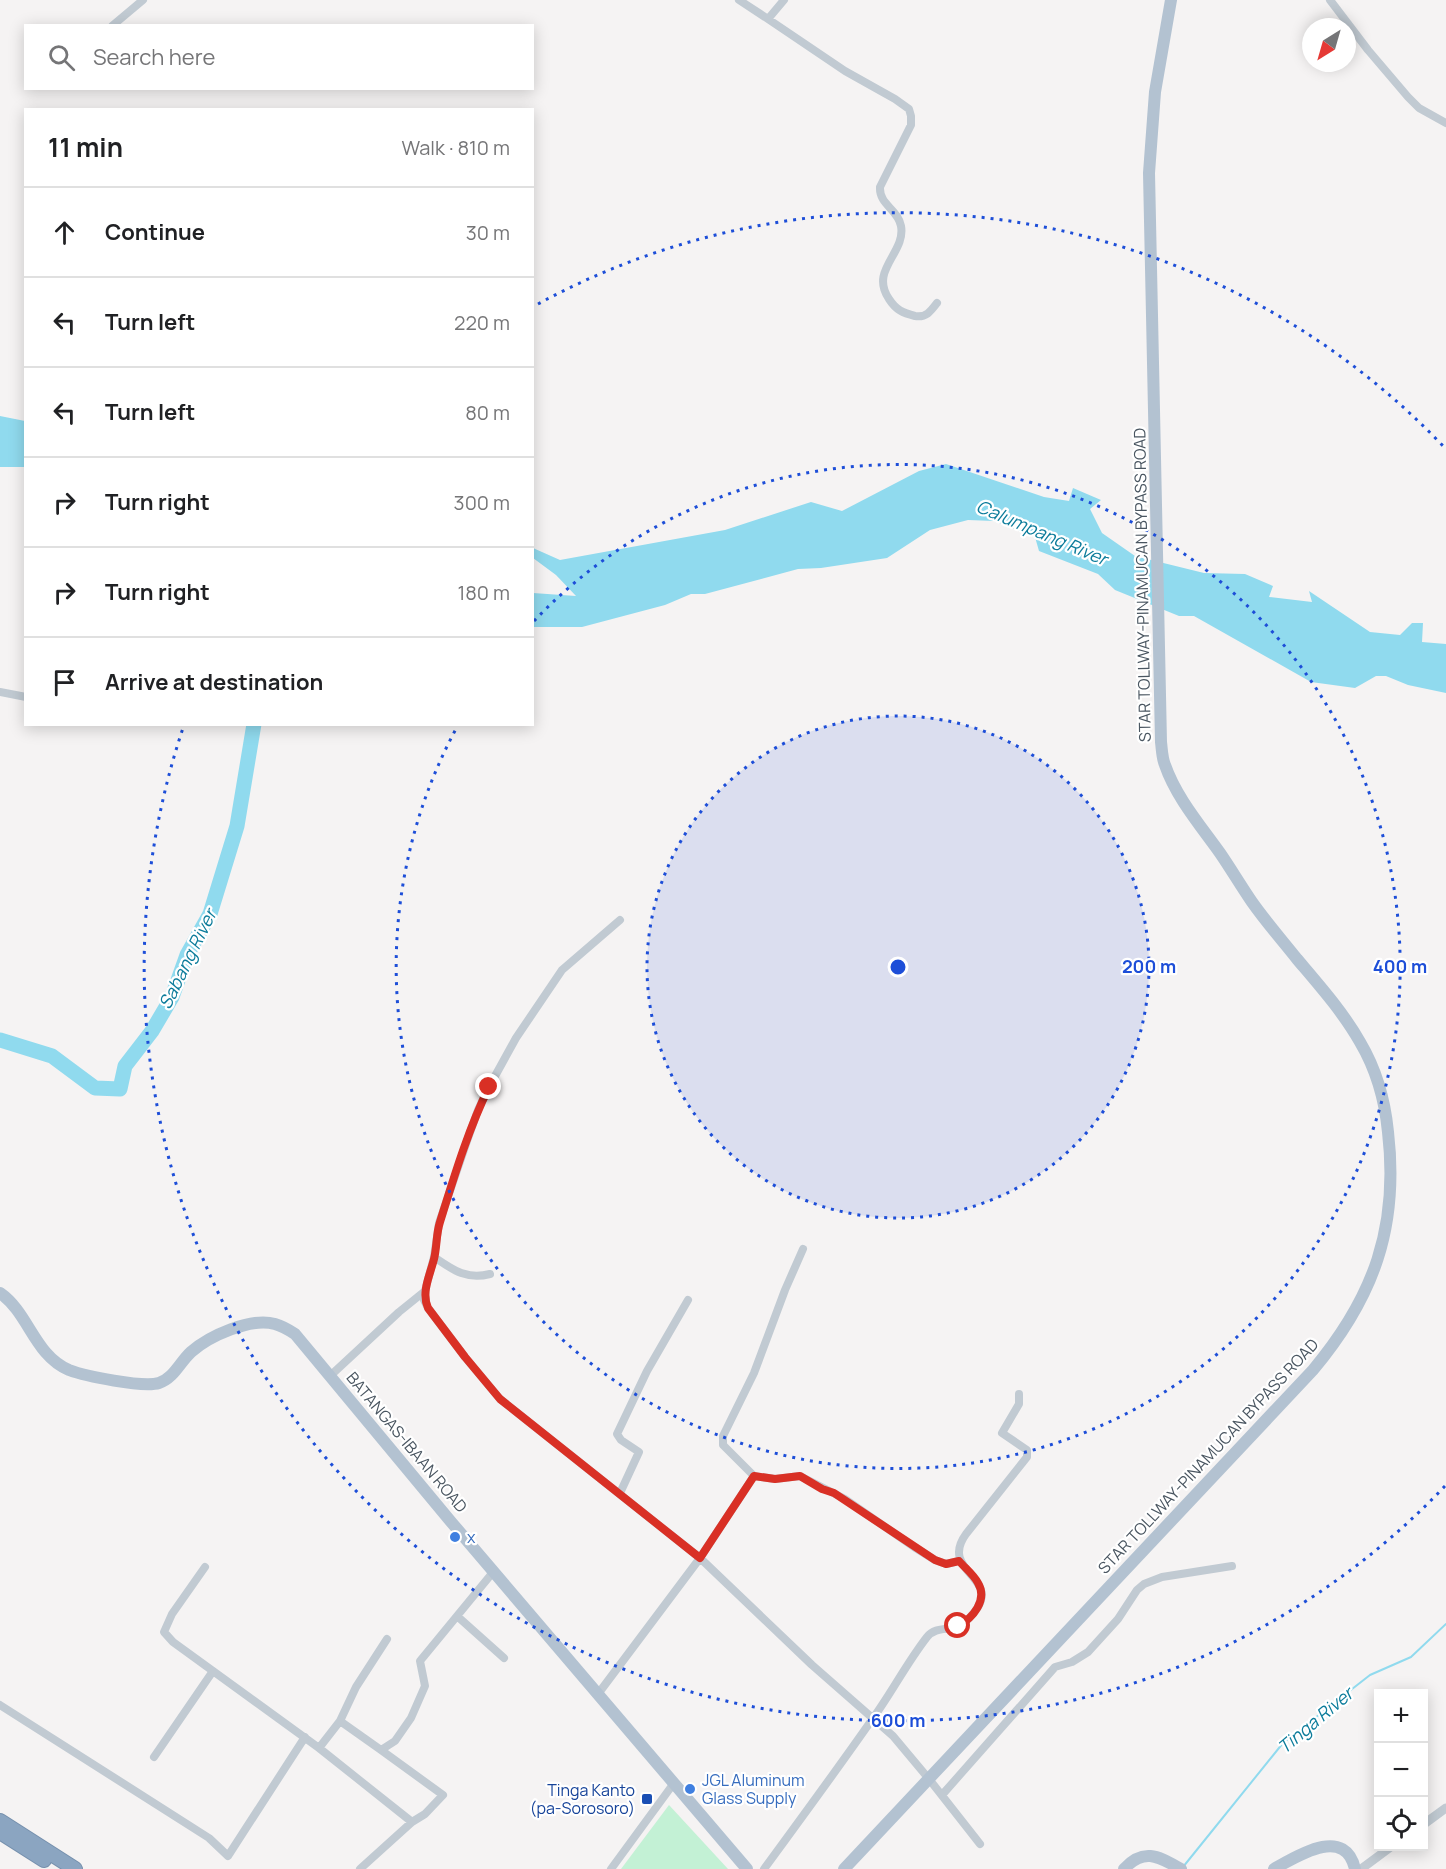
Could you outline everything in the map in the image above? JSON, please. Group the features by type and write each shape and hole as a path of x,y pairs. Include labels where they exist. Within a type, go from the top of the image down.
{"highway":[{"path":"0,1821 75,1869"},
{"path":"0,1832 58,1869"}],"main road":[{"name":"STAR TOLLWAY-PINAMUCAN BYPASS ROAD","path":"844,1869 1314,1370 1348,1323 1376,1266 1390,1209 1390,1147 1383,1102 1372,1066 1360,1041 1253,903 1173,785 1164,762 1161,742 1149,173 1155,92 1171,0"},
{"name":"BATANGAS-IBAAN ROAD","path":"0,1293 14,1304 40,1346 58,1364 70,1370 141,1384 159,1383 168,1379 191,1352 232,1328 265,1322 275,1324 295,1334 747,1869"},
{"path":"1274,1869 1321,1845 1336,1846 1346,1853 1353,1861 1354,1869"},
{"path":"1124,1869 1136,1858 1154,1855 1181,1869"}],"street":[{"path":"114,24 143,0"},
{"path":"739,0 909,110 911,125 880,187 880,195 886,205 896,213 901,224 901,235 883,273 882,285 894,307 904,314 920,317 929,313 938,303"},
{"path":"768,19 784,0"},
{"path":"1330,0 1408,97 1419,108 1446,123"},
{"path":"0,692 24,697"},
{"path":"620,920 562,970 511,1048 478,1110 439,1223 424,1300 465,1357 500,1399 700,1558 812,1665 893,1737 930,1779 980,1844"},
{"path":"804,1250 785,1290 754,1373 723,1436 723,1445 754,1476 775,1479 800,1476 845,1499 935,1560 946,1564 959,1561"},
{"path":"434,1257 468,1275 490,1274"},
{"path":"330,1376 425,1291"},
{"path":"620,1493 639,1452 621,1440 617,1434 647,1371 688,1300"},
{"path":"764,1869 873,1719 903,1670 929,1635 935,1630 958,1626 965,1622 981,1601 978,1583 959,1561 958,1546 1027,1457 1027,1450 1002,1433 1019,1404 1019,1394"},
{"path":"598,1694 700,1558 754,1476"},
{"path":"942,1795 1056,1667 1079,1658 1097,1643 1144,1584 1162,1577 1232,1566"},
{"path":"205,1567 172,1614 164,1632 173,1642 320,1748 412,1822"},
{"path":"381,1750 395,1741 411,1718 425,1686 420,1661 494,1571"},
{"path":"457,1616 504,1658"},
{"path":"320,1748 340,1721 356,1687 387,1639"},
{"path":"154,1757 213,1671"},
{"path":"0,1705 209,1838 228,1856 305,1737"},
{"path":"340,1721 443,1795 425,1814 412,1822 360,1869"},
{"path":"611,1869 674,1783"},
{"path":"1428,1821 1446,1808"},
{"path":"1361,1869 1385,1851"}],"green space":[{"path":"669,1805 728,1869 621,1869"}],"water":[{"path":"0,416 24,421 24,467 0,467"},
{"name":"Calumpang River","path":"946,464 1044,497 1069,501 1073,488 1101,500 1090,509 1102,533 1135,556 1204,573 1245,574 1273,586 1269,597 1312,602 1309,591 1370,632 1400,635 1412,623 1423,623 1422,642 1446,644 1446,693 1408,685 1386,676 1376,676 1355,688 1311,682 1194,616 1179,616 1115,590 1098,574 1039,551 1035,537 994,521 968,520 930,530 887,558 821,568 798,569 705,594 691,594 665,605 582,627 534,627 534,593 576,596 556,575 534,559 534,548 560,560 725,530 811,502 842,511 919,471"}],"waterway":[{"name":"Sabang River","path":"0,1040 52,1056 95,1088 120,1089 125,1066 152,1031 172,997 187,955 210,914 237,826 254,726"},
{"name":"Tinga River","path":"1183,1867 1283,1743 1370,1675 1411,1657 1446,1624"}],"place":[{"name":"x","path":"455,1537"},
{"name":"JGL Aluminum Glass Supply","path":"690,1789"},
{"name":"Tinga Kanto (pa-Sorosoro)","path":"647,1799"}],"route":[{"path":"489,1087 478,1110 439,1223 424,1300 486,1383 521,1417 700,1558 754,1476 775,1479 796,1475 834,1493 935,1560 946,1564 959,1561 978,1583 981,1601 965,1622 958,1626"}]}
